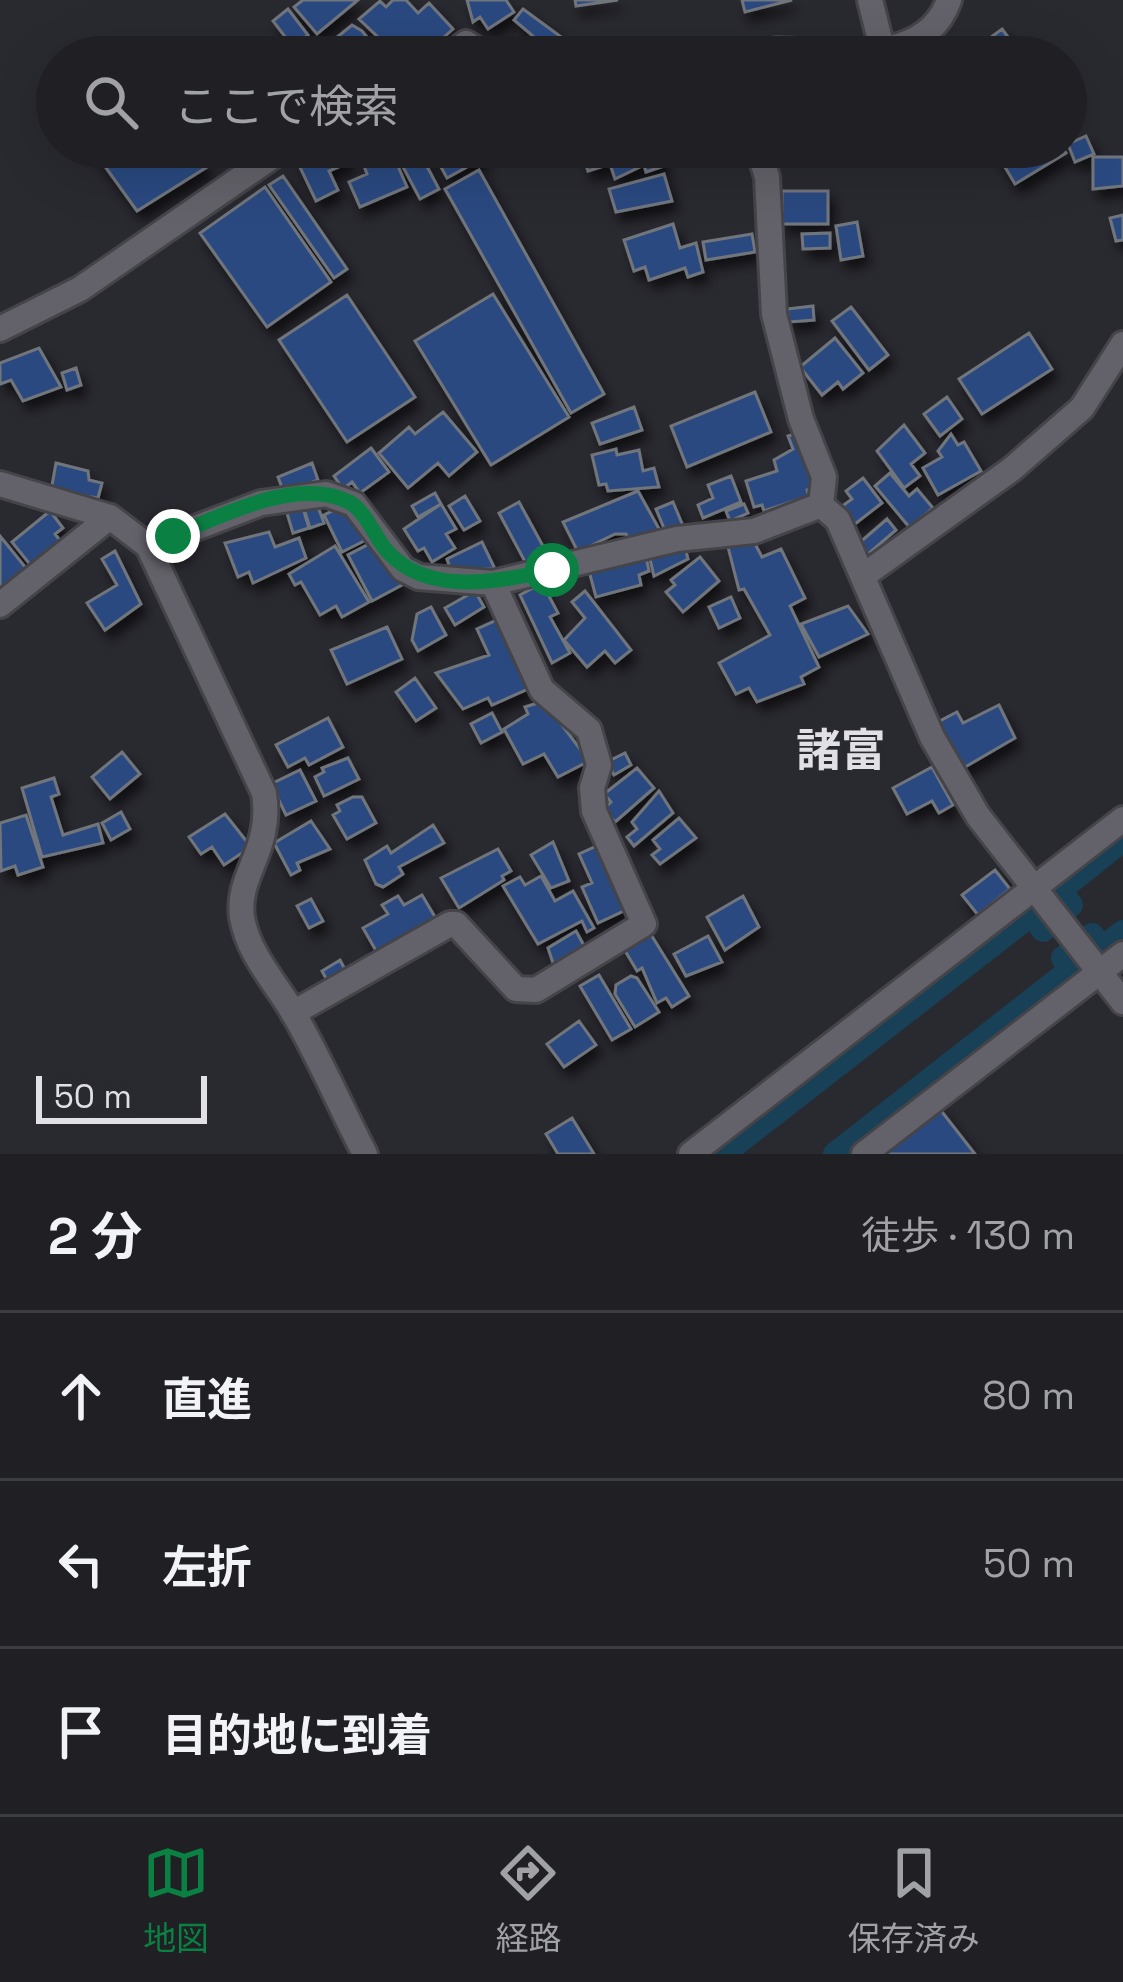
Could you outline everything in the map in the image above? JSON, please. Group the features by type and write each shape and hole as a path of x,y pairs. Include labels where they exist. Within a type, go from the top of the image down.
{"street":[{"path":"870,0 880,36"},
{"path":"918,36 946,11 950,0"},
{"path":"0,329 80,289 256,168"},
{"path":"764,168 774,314 801,419 824,477 821,505"},
{"path":"863,576 1012,470 1082,408 1123,344"},
{"path":"0,484 110,517 148,546 264,793 268,820 263,847 244,886 242,916 257,958 293,1013 364,1154"},
{"path":"148,546 261,503 326,494 354,504 404,569 419,577 493,583 676,539 754,532 821,505"},
{"path":"821,505 838,520 932,737 978,816 1123,1002"},
{"path":"0,605 110,517"},
{"path":"293,1013 450,924 457,924 516,989 536,990 644,924 594,811 592,788 599,765 589,730 542,690 493,583"},
{"path":"691,1154 1038,894 1123,819"},
{"path":"864,1154 1096,968 1123,954"}],"building":[{"path":"303,0 358,0 317,34 294,7"},
{"path":"393,0 406,0 418,13 429,3 453,29 445,36 377,36 359,19 380,1 386,7"},
{"path":"467,0 506,0 514,12 488,29 480,17 473,22"},
{"path":"575,0 618,0 576,6"},
{"path":"742,0 792,0 745,12"},
{"path":"288,9 308,35 285,36 273,21"},
{"path":"523,9 560,36 533,36 514,20"},
{"path":"352,25 366,36 338,36"},
{"path":"1093,157 1123,157 1123,186 1093,189"},
{"path":"106,168 205,168 137,211"},
{"path":"300,168 336,168 329,171 338,190 316,201"},
{"path":"365,168 399,168 407,187 360,207 349,182 367,174"},
{"path":"404,168 428,168 439,189 420,199"},
{"path":"442,168 465,168 447,178"},
{"path":"611,168 638,168 615,179"},
{"path":"1006,168 1041,168 1015,184"},
{"path":"479,170 604,394 571,413 445,189"},
{"path":"664,174 672,201 616,212 609,189"},
{"path":"283,176 347,269 334,278 269,185"},
{"path":"265,187 331,282 267,327 200,233"},
{"path":"782,191 828,191 828,224 782,224"},
{"path":"1123,215 1123,240 1116,241 1110,218"},
{"path":"857,222 863,256 841,260 836,226"},
{"path":"673,224 680,248 696,243 703,272 688,277 685,268 649,280 645,267 634,271 624,240"},
{"path":"830,233 830,248 803,249 802,234"},
{"path":"752,234 755,252 706,260 703,242"},
{"path":"493,294 569,417 491,465 415,341"},
{"path":"347,295 415,397 347,442 279,340"},
{"path":"813,306 814,320 789,322 787,309"},
{"path":"851,307 888,355 869,370 832,321"},
{"path":"1029,333 1052,369 982,414 959,379"},
{"path":"835,338 863,373 843,389 838,382 822,395 800,367"},
{"path":"39,348 61,387 23,401 11,380 0,384 0,363"},
{"path":"76,368 81,385 67,390 62,373"},
{"path":"755,392 771,432 687,467 671,426"},
{"path":"947,397 962,419 940,436 924,414"},
{"path":"634,407 642,430 600,444 592,423"},
{"path":"443,412 477,452 449,476 438,463 408,488 379,453 409,427 415,434"},
{"path":"904,425 925,453 911,464 920,476 904,488 877,451"},
{"path":"801,432 818,486 807,490 809,496 764,511 762,505 754,507 746,481 777,471 774,460 793,449 788,436"},
{"path":"951,434 958,445 964,442 981,471 938,495 923,468 942,457 938,451"},
{"path":"371,448 389,472 360,493 352,482 343,489 334,476"},
{"path":"616,449 617,455 639,450 643,471 654,468 659,487 608,491 606,484 599,485 592,455"},
{"path":"56,463 88,471 89,480 102,483 98,498 51,491"},
{"path":"312,463 318,480 284,493 278,477"},
{"path":"890,473 909,496 917,489 933,508 910,528 875,486"},
{"path":"731,476 741,502 703,518 698,505 713,498 708,485"},
{"path":"863,478 882,503 855,524 841,507 852,499 846,491"},
{"path":"638,491 663,536 632,544 626,534 615,534 578,552 563,522"},
{"path":"435,493 441,504 418,517 412,506"},
{"path":"465,496 480,521 464,530 449,506"},
{"path":"519,502 550,559 530,571 499,513"},
{"path":"673,502 683,526 666,533 656,509"},
{"path":"317,504 324,523 310,528 304,509"},
{"path":"441,504 456,529 446,534 455,548 432,562 404,529"},
{"path":"744,504 748,513 730,521 726,511"},
{"path":"302,505 309,528 293,533 286,510"},
{"path":"345,505 366,540 342,552 324,515"},
{"path":"50,511 63,528 55,534 62,543 32,567 12,542"},
{"path":"887,519 896,530 867,555 858,544"},
{"path":"269,532 275,547 299,538 306,558 253,583 249,572 238,577 225,543"},
{"path":"0,536 30,573 0,597"},
{"path":"753,540 762,557 781,549 805,598 790,606 819,667 801,677 804,684 757,702 749,688 736,694 719,663 770,635 744,589 739,590 728,547"},
{"path":"373,542 402,585 372,601 348,555"},
{"path":"482,542 495,569 450,568 447,559"},
{"path":"335,546 369,602 342,617 336,606 320,615 301,582 295,585 289,574"},
{"path":"685,547 688,559 654,576 649,555"},
{"path":"115,551 141,604 105,630 87,603 117,585 102,559"},
{"path":"646,557 649,571 639,575 641,585 596,597 589,571"},
{"path":"700,557 719,581 683,612 666,592 675,585 671,580"},
{"path":"542,583 558,613 550,617 570,653 552,663 520,595"},
{"path":"475,591 484,607 455,625 445,608"},
{"path":"585,591 631,650 615,663 605,651 587,667 564,640 585,618 572,602"},
{"path":"731,597 740,618 719,628 709,607"},
{"path":"848,606 868,634 819,657 801,624"},
{"path":"431,607 446,635 418,651 412,640 417,614"},
{"path":"499,619 528,689 492,705 488,698 463,709 436,673 489,655 477,629"},
{"path":"387,627 402,659 347,684 331,650"},
{"path":"415,678 436,708 416,721 396,692"},
{"path":"544,701 589,761 558,777 544,754 523,764 504,729 528,714 525,707"},
{"path":"999,705 1015,738 960,770 936,723 957,712 963,723"},
{"path":"492,713 502,732 481,743 471,724"},
{"path":"328,718 343,747 309,765 305,758 288,767 276,745"},
{"path":"122,752 140,774 110,799 92,777"},
{"path":"625,753 631,765 614,775 607,762"},
{"path":"348,758 359,779 324,796 315,777 324,772 322,768"},
{"path":"932,767 953,805 939,813 932,801 907,814 893,788"},
{"path":"637,768 654,788 615,822 604,809 611,802 604,794"},
{"path":"300,770 316,801 286,815 271,784"},
{"path":"54,778 59,794 51,797 63,835 98,824 103,843 42,857 22,788"},
{"path":"659,791 673,813 634,846 627,837 637,829 632,822"},
{"path":"362,797 376,823 347,839 333,815 340,811 337,805"},
{"path":"121,812 130,829 111,840 102,823"},
{"path":"225,814 251,847 224,865 212,847 201,854 189,837"},
{"path":"26,815 43,867 18,875 15,866 1,871 0,823"},
{"path":"679,818 696,838 660,864 652,855 660,849 653,840"},
{"path":"311,821 330,849 297,863 300,870 291,875 274,843"},
{"path":"433,825 444,843 399,867 403,874 383,887 376,884 365,860 387,846 391,853"},
{"path":"553,842 569,881 551,888 531,855"},
{"path":"601,844 630,908 598,923 582,887 592,883 579,854"},
{"path":"498,849 511,871 459,908 441,878"},
{"path":"995,870 1010,889 978,915 962,895"},
{"path":"541,876 555,901 573,891 594,928 587,932 582,921 538,944 503,886 520,877 525,885"},
{"path":"422,895 438,922 379,956 363,928 388,914 382,905 398,896 404,905"},
{"path":"743,896 759,927 725,950 707,917"},
{"path":"311,899 323,921 309,928 297,906"},
{"path":"576,931 587,951 555,969 548,948"},
{"path":"650,933 689,996 672,1007 666,998 657,1003 642,968 637,971 624,949"},
{"path":"708,936 722,962 686,976 674,954"},
{"path":"340,960 347,973 329,984 322,971"},
{"path":"599,975 631,1029 612,1040 580,986"},
{"path":"631,976 659,1012 635,1027 615,994 616,985"},
{"path":"579,1021 596,1045 564,1067 547,1044"},
{"path":"939,1108 975,1154 880,1154"},
{"path":"572,1118 594,1154 558,1154 546,1134"}],"waterway":[{"path":"723,1154 1032,914 1043,930 1071,905 1060,890 1123,840"},
{"path":"835,1154 1073,968 1063,958 1092,935 1102,948 1123,932"}],"district":[{"name":"諸富","path":"841,750"}],"route":[{"path":"173,536 261,503 326,494 354,504 385,550 419,577 493,583 552,570"}]}
